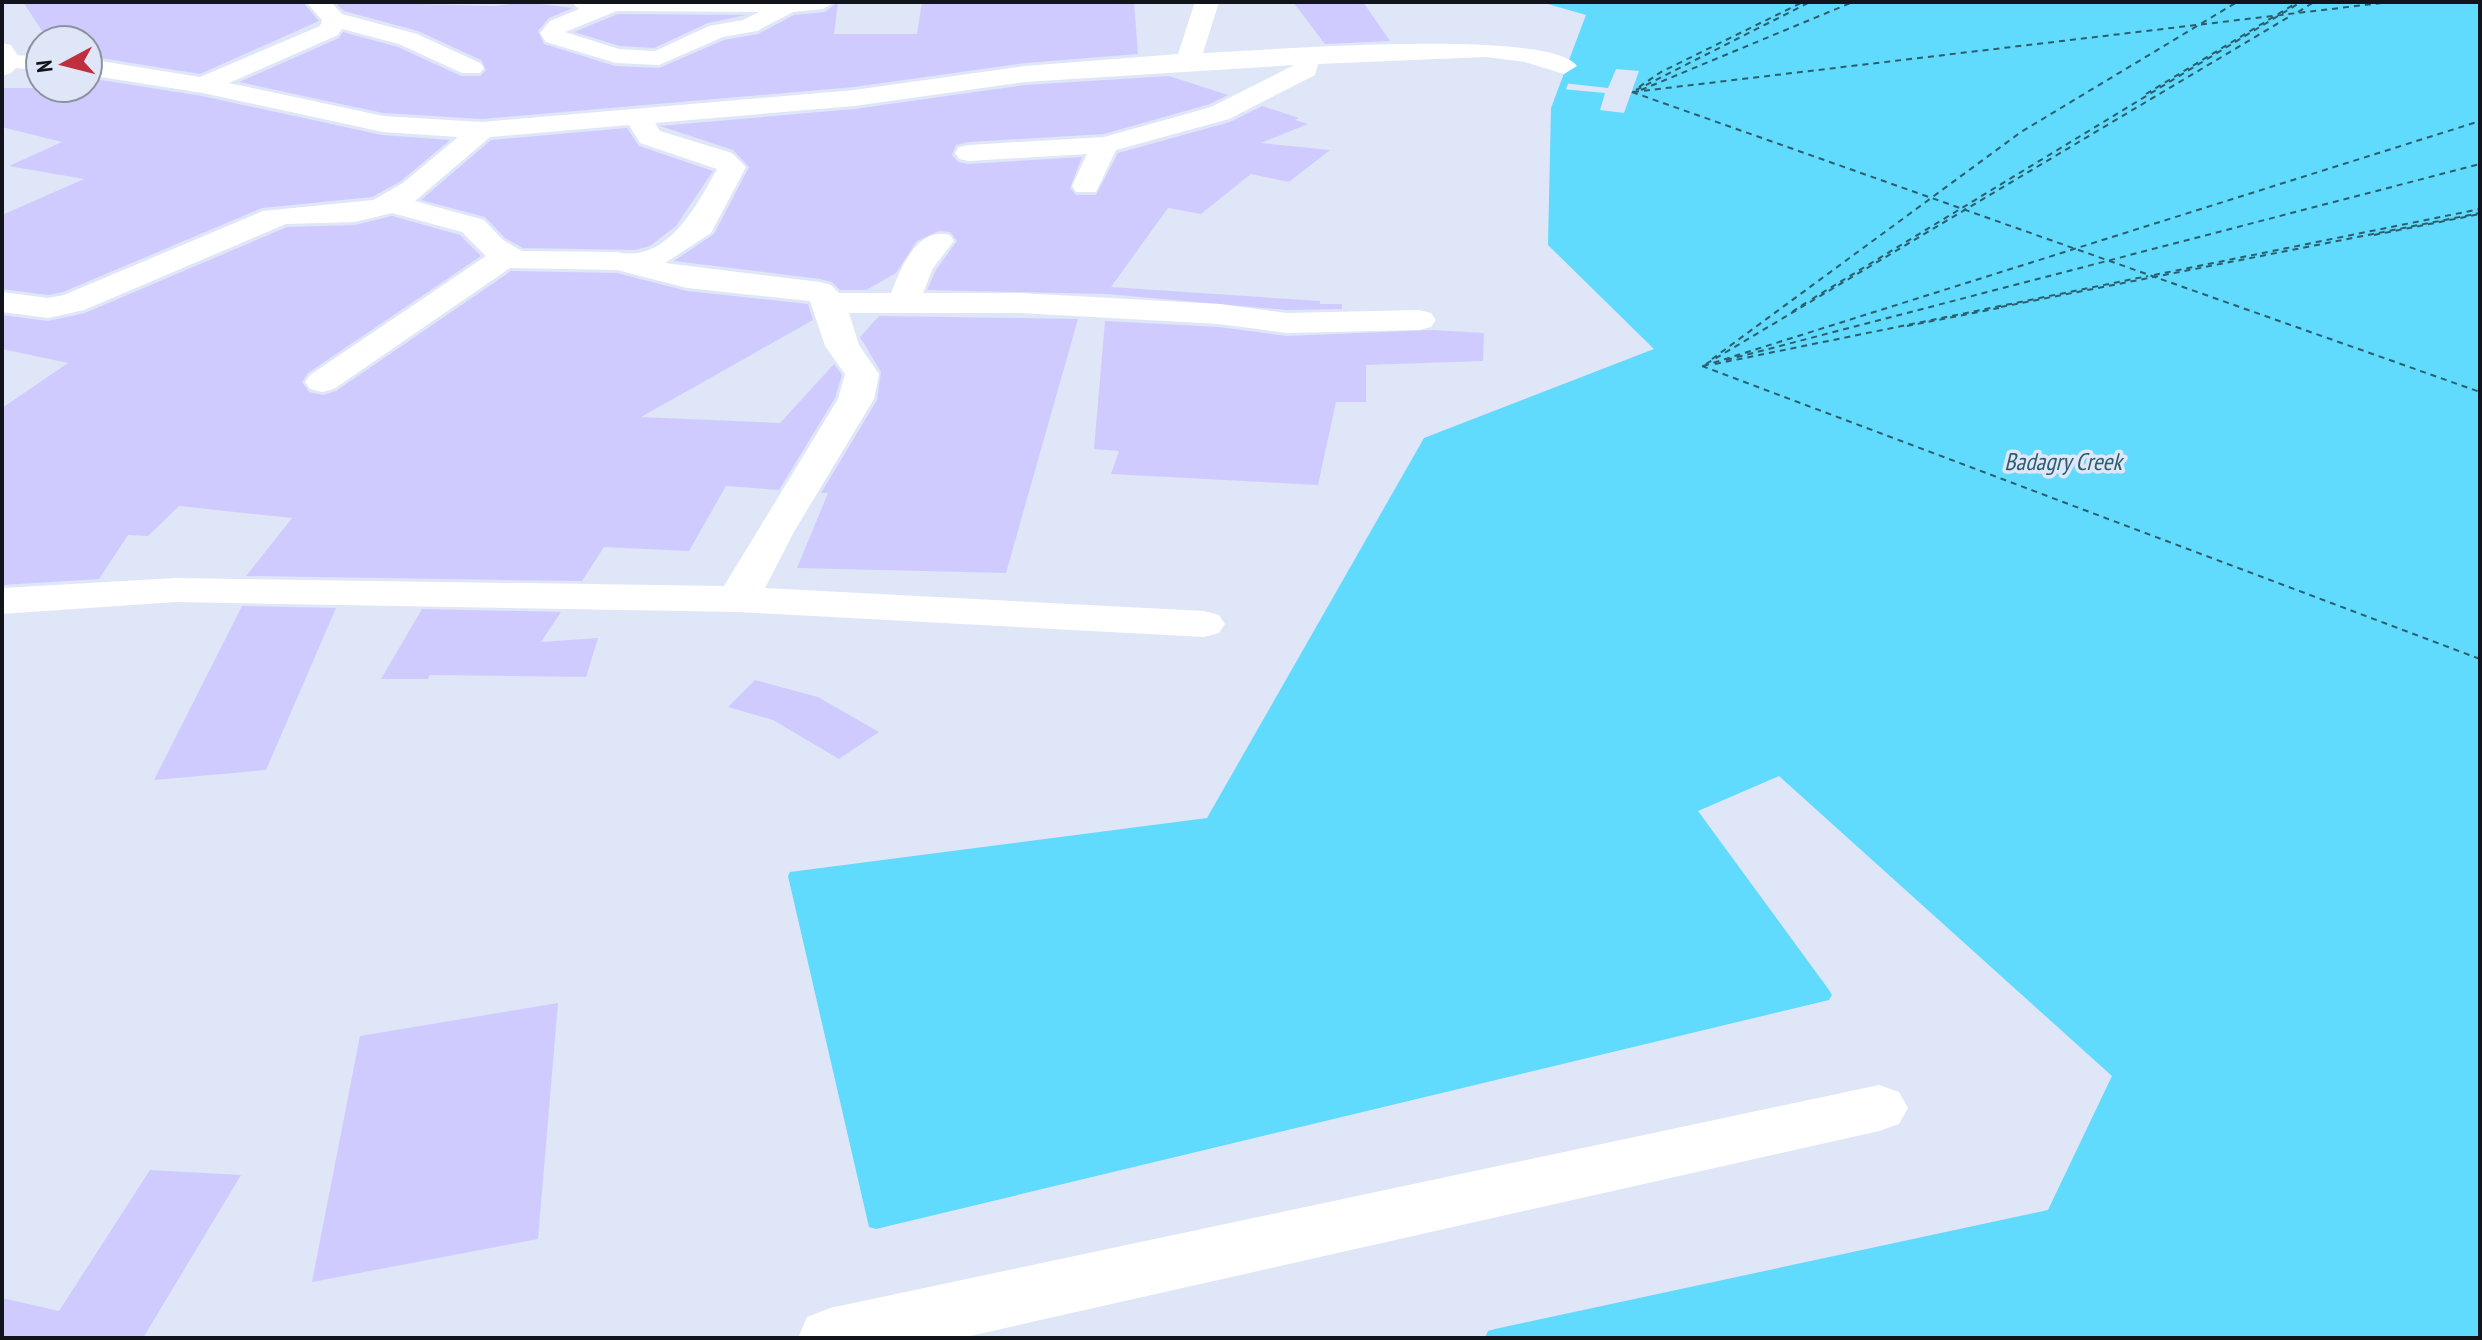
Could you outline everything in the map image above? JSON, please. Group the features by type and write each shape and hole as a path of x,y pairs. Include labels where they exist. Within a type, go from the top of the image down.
{"street":[{"path":"570,2 785,7 823,2"},
{"path":"1188,61 1207,2"},
{"path":"611,5 558,26 552,33 555,37 616,56 659,58 717,31 749,26 785,7"},
{"path":"326,10 408,39 471,68"},
{"path":"203,85 313,40 330,30 326,10"},
{"path":"104,70 203,85 383,124 482,130 854,98 1025,74 1188,61 1486,50 1537,57 1564,66"},
{"path":"969,153 1105,145 1220,113 1306,70 1306,56"},
{"path":"504,101 544,103 548,107 544,125"},
{"path":"634,266 667,251 700,227 732,167 722,159 650,137 645,133 640,117"},
{"path":"2,302 60,306 274,217 297,212 368,211 398,199 482,130"},
{"path":"1086,186 1105,145"},
{"path":"389,203 473,226 505,257"},
{"path":"904,302 918,266 939,241"},
{"path":"322,382 505,257 617,261 687,278 820,292 830,303 842,346 862,374 856,399 775,530 738,599"},
{"path":"830,303 973,301 1147,309 1287,323 1419,320"},
{"path":"2,601 176,590 738,599 1204,624"},
{"path":"830,1338 1879,1108"}],"water":[{"name":"Badagry Creek","path":"1545,2 2480,2 2480,1338 1495,1338 2054,1217 2121,1074 1781,769 1689,809 1823,995 876,1221 796,876 1212,823 1428,440 1661,350 1553,245 1555,108 1589,15"}],"pier":[{"path":"1616,69 1639,71 1624,113 1600,110 1605,93 1562,89 1563,83 1608,88"}],"building":[{"path":"23,2 303,2 319,21 200,74 104,59 104,24 37,24"},
{"path":"340,2 495,6 525,2 573,8 549,18 538,31 544,44 615,66 659,68 724,40 758,34 794,15 825,12 838,2 834,34 917,34 922,2 1134,2 1138,54 1025,63 854,87 482,119 383,113 239,82 339,38 343,32 398,47 461,76 480,76 486,70 481,60 418,31 344,11 337,5"},
{"path":"1293,2 1363,2 1390,41 1325,44"},
{"path":"618,14 746,15 708,23 654,48 620,46 574,32"},
{"path":"1169,76 1228,95 1210,104 1104,134 969,142 956,145 952,155 958,162 969,164 1082,157 1070,188 1076,195 1096,195 1118,153 1230,122 1262,106 1299,118 1295,120 1308,124 1261,143 1330,150 1289,182 1251,174 1201,214 1168,208 1111,287 1320,301 1320,304 1342,304 1342,309 1287,310 1107,294 927,290 936,270 957,241 950,232 939,231 917,241 896,273 866,290 840,290 832,282 820,279 674,261 714,234 749,167 733,150 660,126 854,109 1025,85"},
{"path":"104,81 202,96 382,135 450,140 401,181 372,197 262,208 63,292 48,295 2,289 2,215 84,179 9,166 62,142 2,127 2,88 24,88 24,104 104,104"},
{"path":"627,128 639,146 713,171 676,226 650,246 635,250 523,248 505,238 485,217 421,200 491,140"},
{"path":"392,216 460,235 481,256 308,373 302,382 309,392 323,395 336,391 511,271 617,273 687,291 808,304 813,320 641,417 780,423 834,364 842,375 835,398 779,490 726,486 689,551 604,547 582,581 246,576 292,518 179,506 148,536 128,535 99,579 2,585 2,408 68,363 2,349 2,315 48,321 85,313 287,227 355,225"},
{"path":"879,316 1078,319 1006,573 797,568 828,493 821,493 877,400 881,372 860,337"},
{"path":"1105,321 1219,327 1287,336 1432,330 1484,333 1483,361 1366,365 1366,402 1336,402 1318,485 1111,474 1119,451 1094,449"},
{"path":"242,606 336,608 266,770 154,780"},
{"path":"422,609 561,612 541,642 598,638 586,677 430,675 428,679 381,679"},
{"path":"755,680 818,697 879,732 839,759 773,720 728,707"},
{"path":"558,1003 538,1239 312,1282 360,1036"},
{"path":"150,1170 241,1175 143,1338 2,1338 2,1298 59,1311"}],"waterway":[{"path":"1495,1338 2054,1217 2122,1074 1781,769 1688,809 1823,995 876,1221 796,876 1212,823 1428,440 1661,350 1553,245 1555,108 1590,14 1545,2"}],"ferry route":[{"path":"1639,87 1661,72 1803,2"},
{"path":"1636,90 1810,2"},
{"path":"1641,90 1853,2"},
{"path":"2199,25 2237,2"},
{"path":"2276,16 2298,2"},
{"path":"2279,15 2301,2"},
{"path":"2298,12 2314,2"},
{"path":"2279,15 2390,2"},
{"path":"1961,208 2279,15"},
{"path":"1965,210 2292,15"},
{"path":"2146,94 2276,16"},
{"path":"2199,25 2276,16"},
{"path":"1633,92 2199,25"},
{"path":"1931,198 2021,132 2199,25"},
{"path":"1632,92 1931,198"},
{"path":"2075,249 2480,121"},
{"path":"2108,261 2480,164"},
{"path":"1712,359 1931,198"},
{"path":"1931,198 1961,208"},
{"path":"1812,299 1961,208"},
{"path":"1961,208 1965,210"},
{"path":"2154,275 2480,209"},
{"path":"1706,364 1965,210"},
{"path":"1965,210 2075,249"},
{"path":"2155,277 2480,213"},
{"path":"2374,235 2480,214"},
{"path":"1703,366 2075,249"},
{"path":"2075,249 2108,261"},
{"path":"1726,360 2108,261"},
{"path":"2108,261 2155,277"},
{"path":"1715,364 2148,276"},
{"path":"2001,307 2155,277"},
{"path":"2155,277 2480,392"},
{"path":"1792,312 1810,300"},
{"path":"1907,326 1999,308"},
{"path":"1702,366 2480,659"}]}
